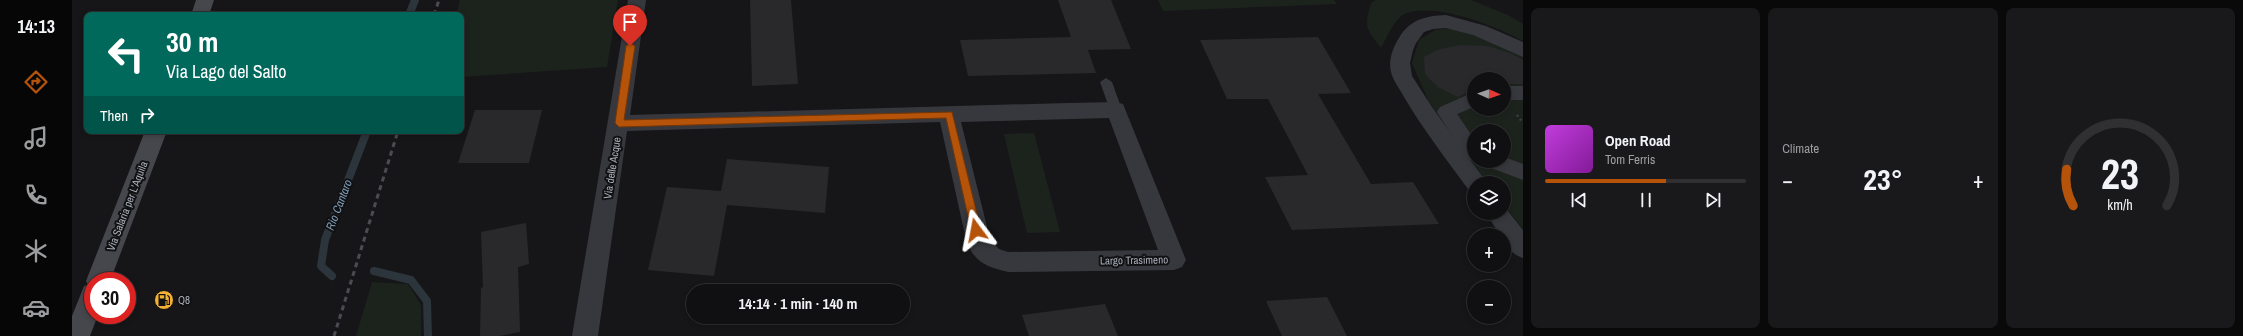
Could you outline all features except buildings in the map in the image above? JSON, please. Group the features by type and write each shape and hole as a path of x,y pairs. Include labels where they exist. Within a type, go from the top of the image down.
{"main road":[{"path":"201,12 205,0"},
{"name":"Via Salaria per L'Aquila","path":"101,272 155,134"},
{"path":"77,336 84,318"}],"street":[{"name":"Via delle Acque","path":"585,336 637,0"},
{"path":"1471,176 1417,102 1401,72 1402,50 1410,33 1426,23 1445,20 1477,28 1523,50"},
{"path":"1511,93 1523,93"},
{"path":"1467,102 1446,112 1467,144"},
{"path":"619,123 1116,110"},
{"name":"Largo Trasimeno","path":"949,114 979,244 992,258 1008,262 1174,260 1116,110"},
{"path":"1511,168 1523,172"},
{"path":"1502,220 1523,248"}],"lane":[{"path":"1106,82 1116,110"}],"shaded area":[{"path":"460,0 618,0 607,67 464,77 464,12 457,12"},
{"path":"1158,0 1334,0 1337,4 1163,11"},
{"path":"1376,0 1471,0 1508,15 1523,24 1523,41 1497,28 1464,17 1430,11 1415,11 1402,15 1395,22 1381,48 1369,32 1367,23 1371,3"},
{"path":"1450,28 1472,32 1523,55 1523,229 1511,214 1511,176 1482,176 1476,168 1511,168 1511,124 1467,124 1467,155 1429,102 1412,63 1419,40 1435,30"},
{"path":"1034,133 1060,232 1027,233 1004,134"},
{"path":"372,282 408,284 421,305 421,336 356,336"}],"waterway":[{"name":"Rio Cantaro","path":"410,12 415,0"},
{"name":"Rio Cantaro","path":"332,276 321,266 325,240 366,134"},
{"name":"Rio Cantaro","path":"374,271 411,280 427,301 428,336"}],"railway":[{"path":"435,12 439,0"},
{"path":"334,336 397,134"}],"place":[{"name":"Q8","path":"164,300"}],"route":[{"path":"630,46 619,123 949,114 976,230"}]}
